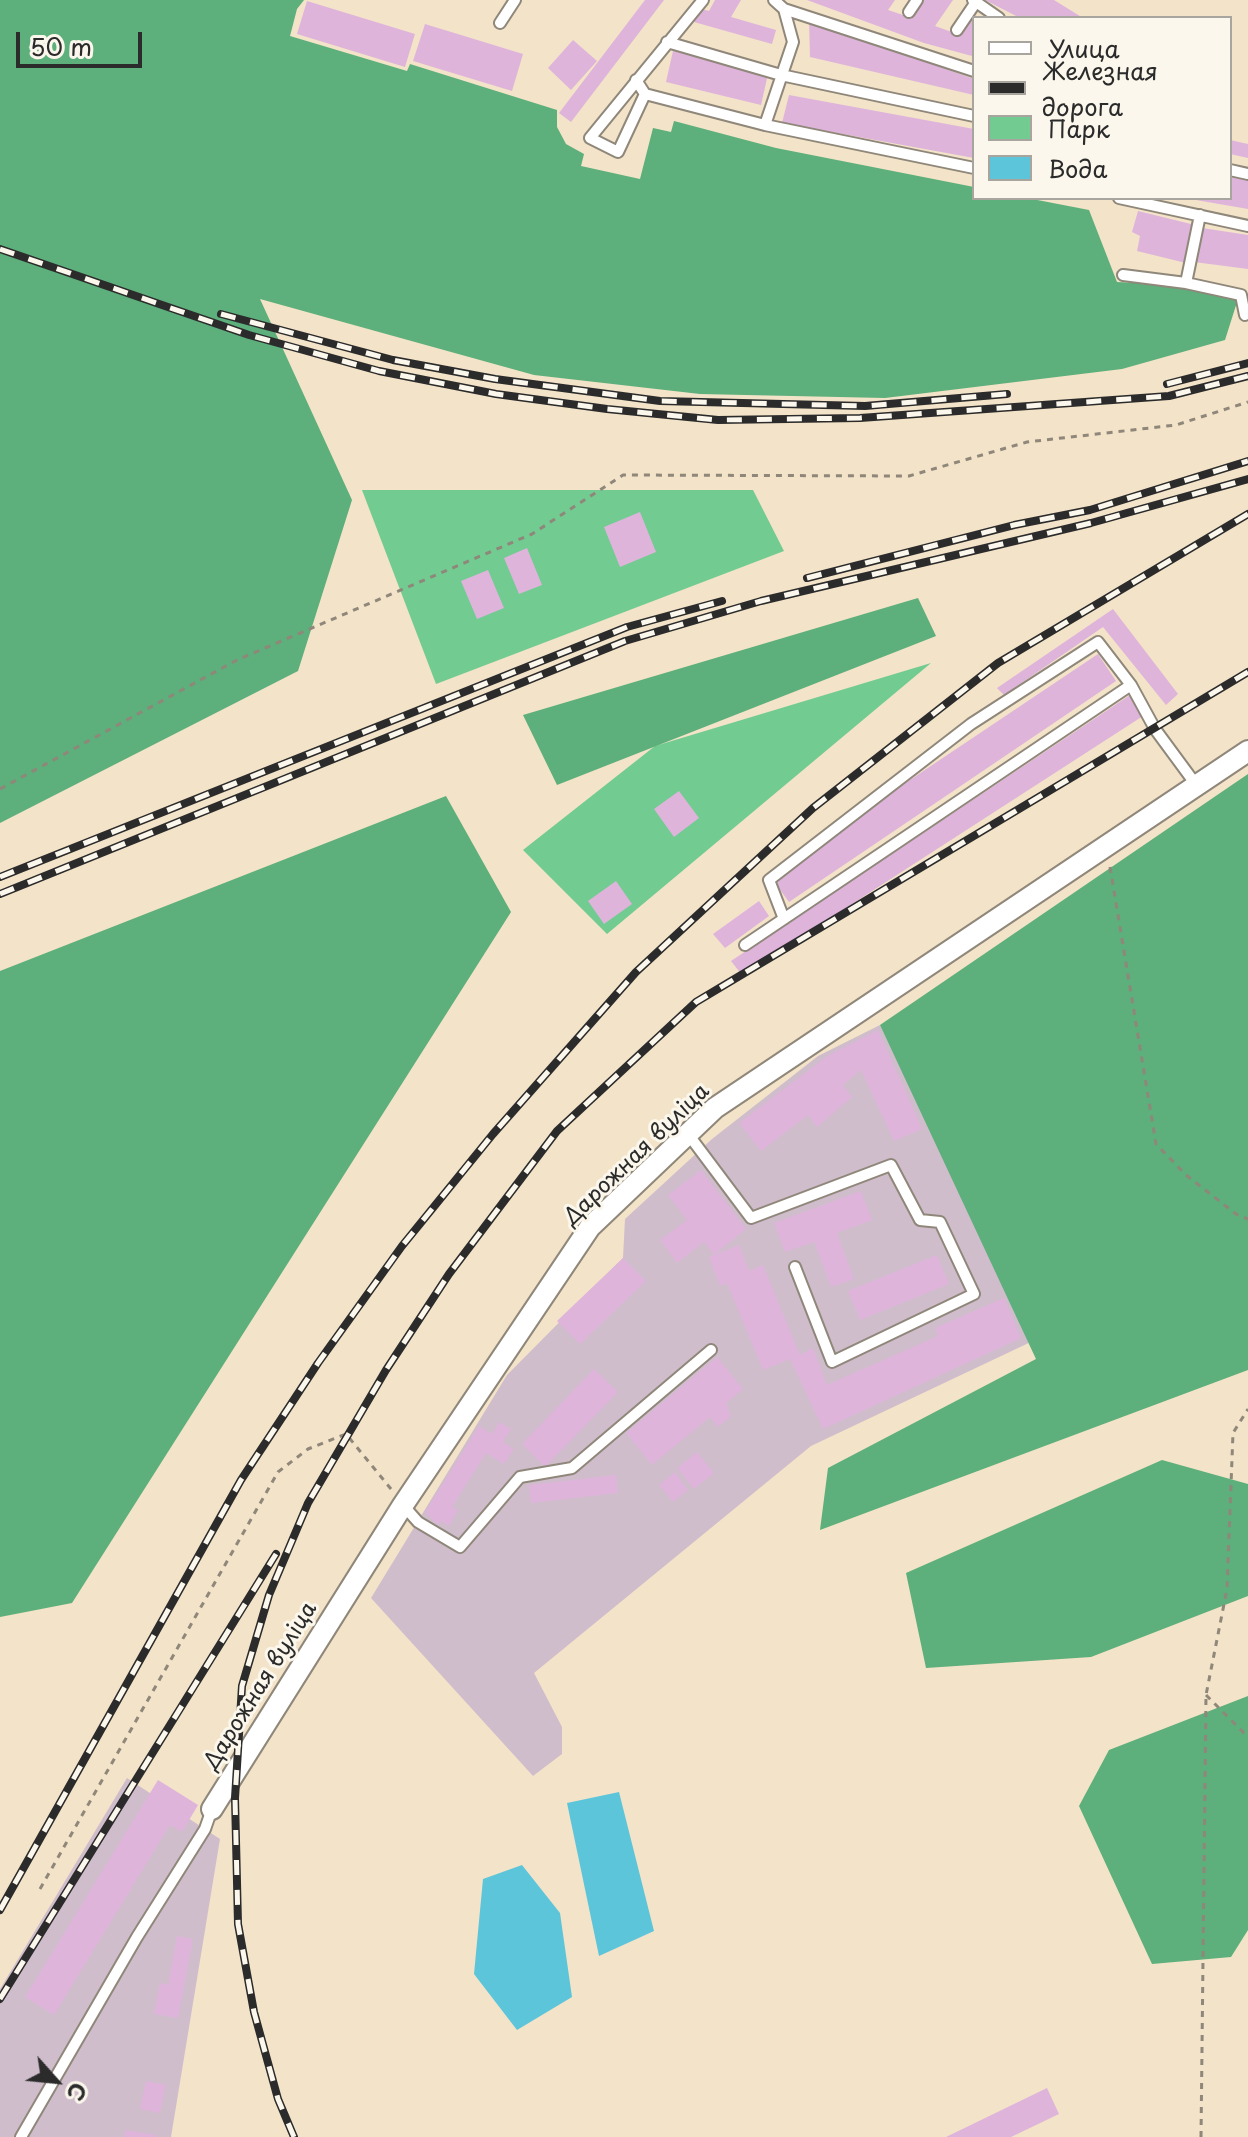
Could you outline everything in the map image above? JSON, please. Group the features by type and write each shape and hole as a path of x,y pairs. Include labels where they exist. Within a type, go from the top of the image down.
{"street":[{"name":"Дарожная вуліца","path":"212,1809 403,1505 590,1227 715,1108 1248,751"}],"lane":[{"path":"500,23 515,0"},
{"path":"645,94 618,152 590,138 703,0"},
{"path":"774,0 784,9 972,70"},
{"path":"909,12 917,0"},
{"path":"957,30 974,1 996,16"},
{"path":"765,125 793,42 784,9"},
{"path":"667,42 781,75 972,116"},
{"path":"636,80 645,94 765,125 972,168"},
{"path":"1129,200 1248,226"},
{"path":"1186,283 1200,215"},
{"path":"1123,275 1186,283 1241,295 1245,315"},
{"path":"784,919 769,880 971,724 1098,642 1131,685 1155,729 1197,786"},
{"path":"745,945 1131,685"},
{"path":"688,1134 751,1218 891,1165 920,1220 940,1222 974,1294 832,1362 795,1267"},
{"path":"403,1505 418,1522 460,1547 520,1477 572,1468 711,1350"},
{"path":"21,2137 137,1937 205,1829 212,1809"}],"path":[{"path":"0,789 237,660 532,534 623,475 909,476 1027,442 1176,425 1248,402"},
{"path":"1106,844 1156,1144 1186,1175 1236,1214 1248,1219"},
{"path":"1201,2137 1206,1695 1227,1589 1233,1433 1248,1409"},
{"path":"40,1889 278,1472 308,1449 346,1434 403,1505"},
{"path":"1206,1695 1248,1737"}],"shaded area":[{"path":"880,1025 1035,1340 811,1446 534,1673 562,1727 562,1754 533,1776 371,1598 507,1375 623,1258 625,1219 712,1139 818,1056"},
{"path":"127,1778 220,1839 171,2137 0,2137 0,1989"}],"green space":[{"path":"0,0 304,0 297,9 290,36 407,71 410,64 557,110 557,127 566,144 584,154 581,166 640,179 653,128 671,132 674,121 776,148 972,187 972,200 1037,200 1089,210 1117,282 1177,285 1238,299 1225,340 1122,369 885,398 700,394 534,375 260,299 352,500 298,671 0,823"},
{"path":"362,490 753,490 784,551 436,684"},
{"path":"918,598 936,636 557,785 523,715"},
{"path":"931,663 607,934 523,850 655,746"},
{"path":"1248,774 1248,1370 820,1530 828,1468 1036,1359 880,1025"},
{"path":"446,796 511,912 72,1603 0,1617 0,971"},
{"path":"1162,1460 1248,1484 1248,1596 1091,1657 926,1668 906,1573"},
{"path":"1248,1696 1248,1930 1231,1957 1152,1964 1079,1806 1109,1750"}],"water":[{"path":"619,1792 654,1931 599,1956 567,1803"},
{"path":"522,1865 560,1913 572,1997 517,2030 474,1974 483,1879"}],"building":[{"path":"645,0 664,0 571,122 559,113"},
{"path":"715,0 741,0 731,17 776,30 772,44 694,22 698,8 709,11"},
{"path":"807,0 895,0 888,10 909,17 921,0 953,0 935,26 960,35 967,16 972,18 972,56 924,43"},
{"path":"985,0 1054,0 1080,16 1016,16"},
{"path":"307,1 415,34 405,67 297,34"},
{"path":"809,20 972,78 972,95 810,57"},
{"path":"425,24 523,54 512,91 413,61"},
{"path":"573,40 597,61 571,90 548,68"},
{"path":"673,51 768,74 761,105 666,82"},
{"path":"789,95 972,129 972,158 782,123"},
{"path":"1232,140 1248,144 1248,158 1232,154"},
{"path":"1232,177 1248,180 1248,209 1196,200 1232,200"},
{"path":"1138,211 1195,225 1186,263 1137,251 1140,236 1132,232"},
{"path":"1202,228 1248,235 1248,269 1194,262"},
{"path":"640,512 656,552 620,567 604,527"},
{"path":"527,548 542,585 519,594 504,558"},
{"path":"488,570 504,608 477,619 461,581"},
{"path":"1113,609 1178,694 1166,705 1103,627 1004,695 997,688"},
{"path":"1098,654 1116,681 789,902 775,883 877,802"},
{"path":"1130,695 1143,716 742,975 731,961"},
{"path":"679,791 699,818 674,837 654,809"},
{"path":"616,881 632,904 604,924 588,901"},
{"path":"759,901 769,916 725,948 713,934"},
{"path":"878,1030 922,1129 894,1141 861,1070 843,1085 852,1097 817,1127 808,1115 761,1151 739,1123 829,1055"},
{"path":"701,1170 746,1229 714,1255 704,1242 677,1263 660,1240 687,1220 668,1195"},
{"path":"861,1191 872,1220 837,1233 854,1279 831,1287 814,1242 785,1252 774,1223"},
{"path":"739,1245 749,1271 763,1265 800,1355 813,1348 827,1385 938,1336 935,1328 1004,1298 1021,1338 823,1429 790,1359 763,1370 727,1283 720,1286 709,1257"},
{"path":"937,1255 949,1284 860,1320 848,1291"},
{"path":"623,1258 646,1281 580,1344 557,1321"},
{"path":"717,1357 743,1389 726,1403 731,1416 718,1427 710,1417 652,1465 626,1433"},
{"path":"594,1369 618,1392 545,1467 522,1444"},
{"path":"499,1422 511,1429 503,1442 514,1449 504,1464 486,1453 452,1507 458,1510 449,1526 440,1521 438,1525 425,1512 479,1426 492,1434"},
{"path":"697,1452 714,1473 694,1489 677,1468"},
{"path":"675,1472 688,1490 673,1502 659,1485"},
{"path":"616,1475 618,1493 531,1503 529,1485"},
{"path":"158,1780 198,1805 182,1832 170,1825 54,2015 25,1997"},
{"path":"177,1936 193,1939 178,2018 154,2014 160,1983 168,1985"},
{"path":"146,2081 166,2085 160,2113 140,2109"},
{"path":"1047,2088 1059,2114 1011,2137 946,2137"},
{"path":"126,2130 156,2135 156,2137 124,2137"}],"railway":[{"path":"0,249 249,335 379,371 496,394 607,409 718,420 860,418 1169,396 1248,376"},
{"path":"221,314 393,360 495,379 660,401 865,406 1007,394"},
{"path":"1167,384 1248,363"},
{"path":"807,578 1014,525 1090,510 1248,461"},
{"path":"0,894 625,641 761,601 1091,523 1248,479"},
{"path":"0,1910 241,1480 318,1363 402,1246 493,1134 636,972 813,808 998,663 1248,514"},
{"path":"0,877 627,627 722,601"},
{"path":"294,2137 278,2099 254,2012 238,1924 235,1798 242,1686 269,1595 308,1503 386,1370 449,1274 557,1131 696,1002 1248,672"},
{"path":"0,1999 276,1554"}]}
